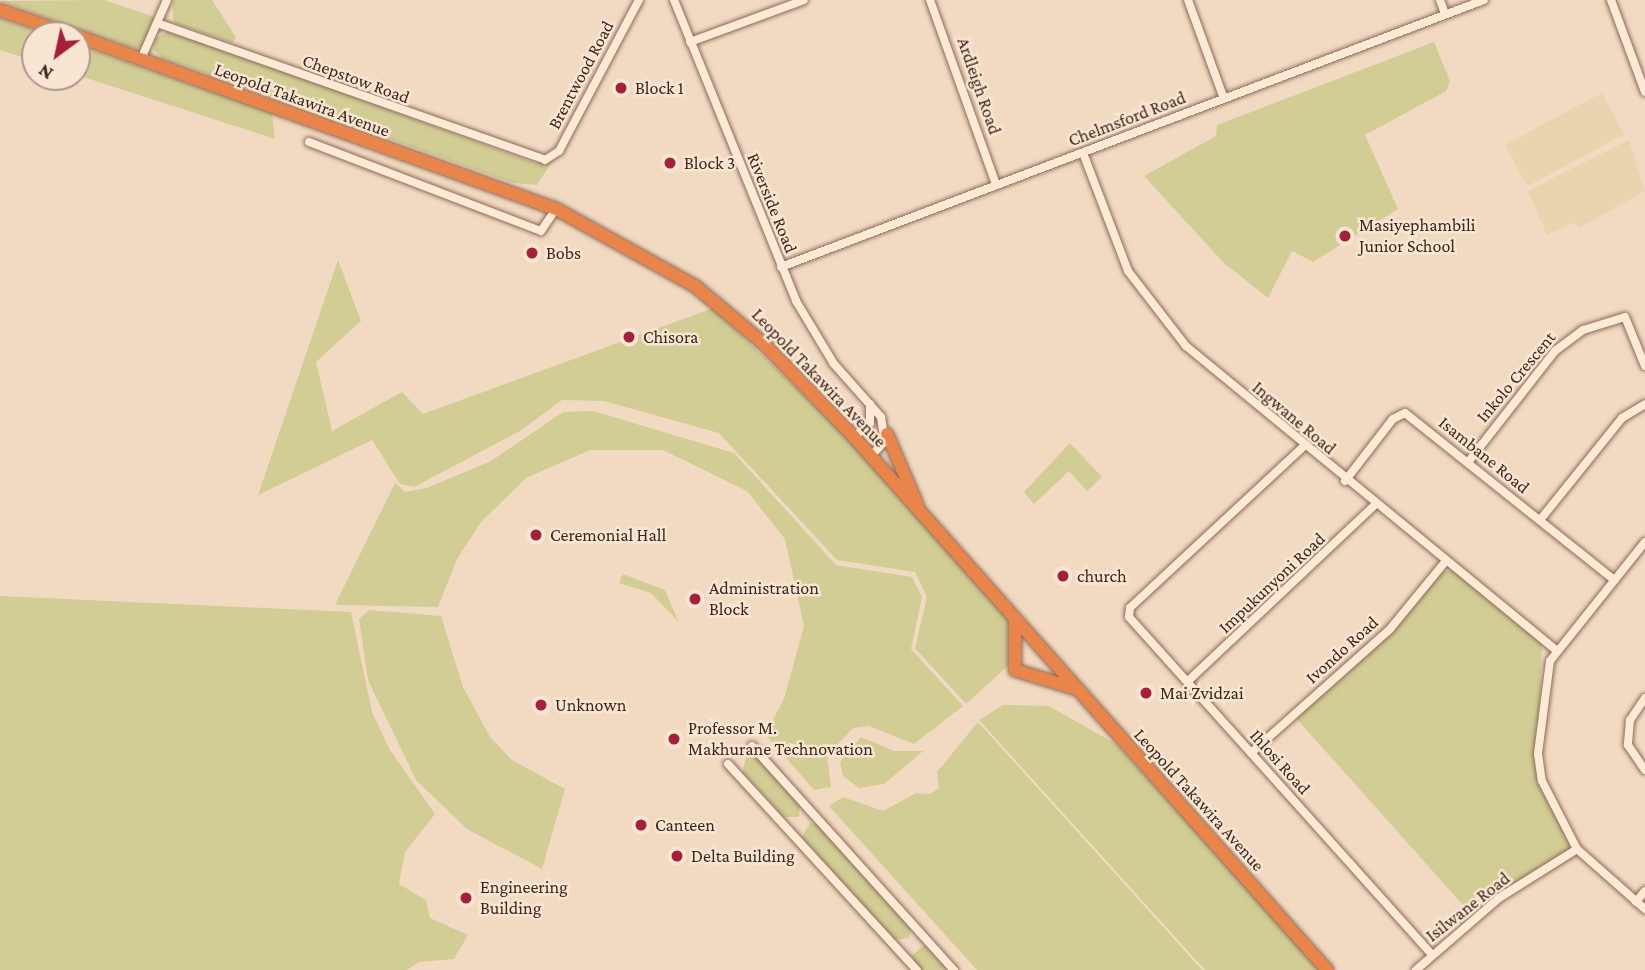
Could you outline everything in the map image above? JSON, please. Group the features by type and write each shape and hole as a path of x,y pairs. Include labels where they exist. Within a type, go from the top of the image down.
{"highway":[{"name":"Leopold Takawira Avenue","path":"0,10 32,21"},
{"name":"Leopold Takawira Avenue","path":"91,42 556,209 695,286 764,343 854,437 1327,970"},
{"path":"887,434 919,510"},
{"path":"1014,620 1015,670 1078,689"}],"street":[{"path":"141,59 167,0"},
{"name":"Brentwood Road","path":"545,160 559,151 639,0"},
{"name":"Riverside Road","path":"674,0 781,267 824,350 870,401 887,434"},
{"path":"690,42 804,0"},
{"name":"Ardleigh Road","path":"930,0 996,184"},
{"path":"1188,0 1224,99"},
{"path":"1440,0 1445,13"},
{"name":"Chelmsford Road","path":"781,267 1484,0"},
{"path":"1611,0 1645,91"},
{"name":"Chepstow Road","path":"157,23 545,160"},
{"path":"309,142 541,231 556,209"},
{"name":"Ingwane Road","path":"1083,153 1123,261 1155,311 1205,363 1303,447 1556,650"},
{"name":"Inkolo Crescent","path":"1468,461 1555,351 1583,330 1625,317 1645,366"},
{"path":"854,437 870,424 870,401"},
{"path":"1540,520 1622,418 1645,404"},
{"name":"Isambane Road","path":"1345,481 1401,414 1468,461 1614,580"},
{"path":"871,456 887,434"},
{"name":"Ihlosi Road","path":"1303,447 1130,608 1129,617 1432,955"},
{"name":"Impukunyoni Road","path":"1188,681 1374,506"},
{"path":"1645,542 1556,650 1548,670 1538,766 1577,849 1645,909"},
{"name":"Ivondo Road","path":"1251,753 1391,629 1445,562"},
{"path":"1645,698 1630,720 1628,745 1645,770"},
{"path":"752,746 954,970"},
{"path":"728,764 917,970"},
{"name":"Isilwane Road","path":"1416,970 1499,898 1577,849"},
{"path":"1636,902 1645,891"}],"shaded area":[{"path":"104,0 155,17 144,45 136,49 91,33 91,21 57,21 0,1"},
{"path":"172,0 212,0 236,37 233,43 174,23"},
{"path":"0,18 21,25 21,57 0,50"},
{"path":"170,30 535,163 553,160 537,185 513,183 162,58 154,50 155,39"},
{"path":"1434,42 1450,81 1446,91 1365,135 1398,209 1313,262 1292,251 1268,298 1224,263 1144,176 1216,136 1217,125"},
{"path":"91,50 272,113 275,139 91,80"},
{"path":"1602,93 1624,134 1527,186 1505,145"},
{"path":"1629,140 1645,191 1579,228 1572,223 1547,235 1528,191"},
{"path":"338,260 361,321 316,362 332,431 402,392 423,414 713,308 839,429 1006,617 1013,629 1013,661 966,704 915,648 927,597 915,572 837,560 719,433 604,401 562,400 520,431 414,487 400,484 372,440 258,495"},
{"path":"593,411 734,453 836,565 912,577 922,597 911,649 963,706 914,744 869,726 853,728 827,756 831,787 814,790 765,734 784,699 804,626 785,539 747,491 663,450 590,450 526,478 481,522 457,559 438,607 335,605 395,483 405,492 427,488 491,461 563,412"},
{"path":"1070,443 1102,477 1087,491 1069,471 1034,504 1024,492"},
{"path":"1452,570 1542,644 1537,767 1571,848 1472,915 1295,717 1411,610 1440,572"},
{"path":"623,574 665,590 678,621 651,593 619,583"},
{"path":"0,596 351,612 372,712 390,750 435,814 405,852 399,884 426,900 430,918 468,935 454,959 419,962 407,970 0,970"},
{"path":"369,610 441,616 463,687 490,737 512,760 565,789 542,869 467,829 416,780 368,680 359,619"},
{"path":"1003,705 1049,706 1116,744 1322,970 1205,970 979,720"},
{"path":"978,722 1202,970 977,970 829,806 843,797 883,811 916,793 930,794 939,788 937,772"},
{"path":"861,737 894,751 923,751 884,784 859,788 843,776 840,762"},
{"path":"746,756 759,757 800,804 799,817 784,817 743,772"},
{"path":"810,823 819,825 911,928 909,938 894,940 802,837"},
{"path":"924,945 949,970 921,970 911,956"}],"place":[{"name":"Block 1","path":"621,88"},
{"name":"Block 3","path":"670,163"},
{"name":"Masiyephambili Junior School","path":"1345,236"},
{"name":"Bobs","path":"532,253"},
{"name":"Chisora","path":"629,337"},
{"name":"Ceremonial Hall","path":"536,535"},
{"name":"church","path":"1063,576"},
{"name":"Administration Block","path":"695,599"},
{"name":"Mai Zvidzai","path":"1146,693"},
{"name":"Unknown","path":"541,705"},
{"name":"Professor M. Makhurane Technovation","path":"674,739"},
{"name":"Canteen","path":"641,825"},
{"name":"Delta Building","path":"677,856"},
{"name":"Engineering Building","path":"466,898"}]}
